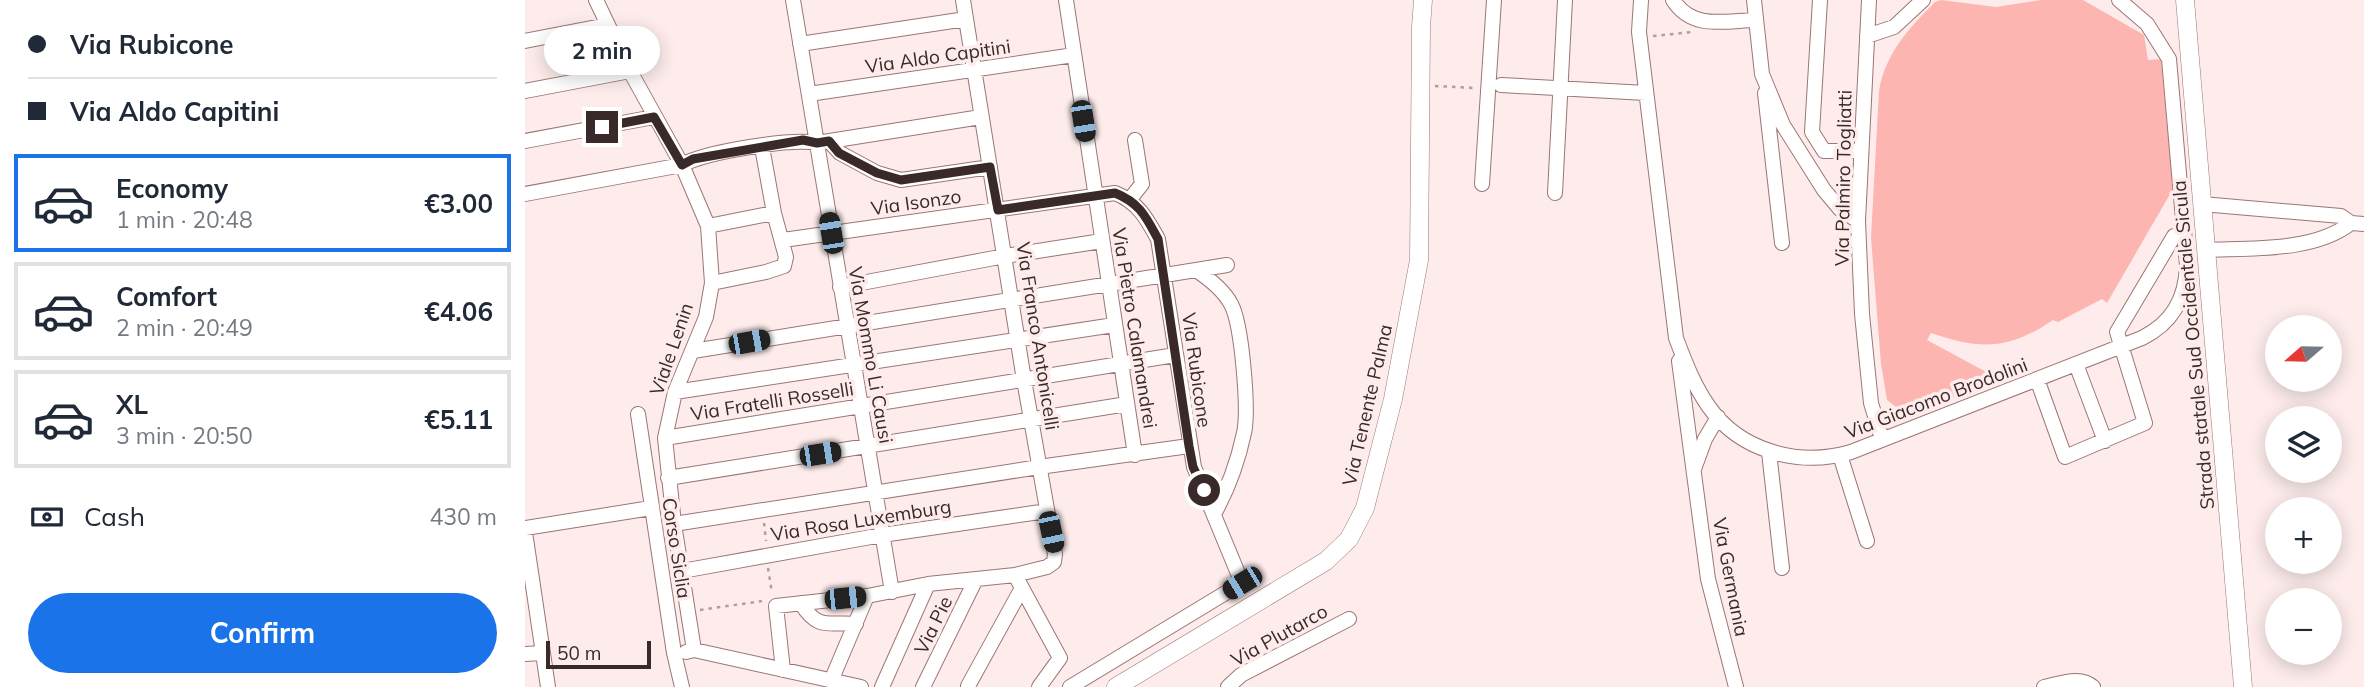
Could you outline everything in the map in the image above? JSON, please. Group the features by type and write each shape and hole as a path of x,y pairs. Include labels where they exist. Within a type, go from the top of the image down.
{"main road":[{"name":"Via Tenente Palma","path":"1117,687 1326,561 1349,539 1365,508 1393,399 1419,260 1423,0"},
{"name":"Strada statale Sud Occidentale Sicula","path":"2185,0 2243,687"}],"street":[{"name":"Viale Lenin","path":"596,0 630,71 682,165 708,226 712,283 706,317 675,392 665,438 674,524 694,650"},
{"name":"Via Mommo Li Causi","path":"793,0 809,94 823,142 831,233 891,592"},
{"name":"Via Franco Antonicelli","path":"963,0 1055,554 1054,562 1019,582"},
{"name":"Via Pietro Calamandrei","path":"1066,0 1135,455"},
{"path":"1482,184 1495,87 1494,0"},
{"path":"1555,193 1565,0"},
{"name":"Via Giacomo Brodolini","path":"1641,0 1639,38 1677,338 1688,371 1714,413 1736,435 1769,452 1807,460 1840,456 2121,346 2152,333 2176,310 2187,277 2169,59 2138,7 2119,0"},
{"path":"1673,0 1685,15 1700,21 1755,20"},
{"path":"1754,0 1782,243"},
{"path":"1819,0 1812,132 1824,150 1861,151"},
{"name":"Via Palmiro Togliatti","path":"1868,0 1858,221 1862,314 1871,402 1882,439"},
{"path":"1867,36 1894,27 1923,0"},
{"path":"800,44 966,19"},
{"path":"525,41 607,25"},
{"name":"Via Aldo Capitini","path":"809,94 1074,55"},
{"path":"525,91 630,71"},
{"path":"1762,74 1783,125 1809,170 1840,209 1858,221"},
{"path":"1495,87 1646,93"},
{"path":"525,141 654,117"},
{"path":"525,194 682,165 693,159 803,140 823,142 981,117"},
{"path":"1095,197 1115,193 1130,199 1142,184 1135,140"},
{"path":"823,142 877,173 901,180 990,167"},
{"path":"712,283 784,266 786,257 783,240 773,213 762,147"},
{"name":"Via Isonzo","path":"783,240 1095,197"},
{"name":"Via Rubicone","path":"1070,687 1242,583 1193,467 1158,239 1145,215 1130,199"},
{"path":"2202,204 2341,216 2357,223"},
{"path":"708,226 773,213"},
{"path":"2206,250 2274,248 2299,244 2357,223"},
{"path":"2037,379 2065,457 2145,423 2117,332 2174,236 2184,235"},
{"path":"840,287 1005,256 1103,241"},
{"path":"693,351 1227,265"},
{"path":"1196,270 1206,276 1231,302 1239,326 1245,430 1226,493 1214,514"},
{"path":"675,392 1114,325"},
{"name":"Via Germania","path":"1677,338 1708,579 1736,687"},
{"name":"Via Fratelli Rosselli","path":"665,438 1175,355"},
{"path":"2076,364 2105,441"},
{"path":"668,478 1127,404"},
{"path":"1685,412 1714,413 1693,474"},
{"name":"Corso Siclia","path":"638,414 674,653 682,687"},
{"path":"674,524 1189,446"},
{"path":"1769,452 1782,568"},
{"path":"1840,456 1867,541"},
{"path":"548,687 543,653 530,605 525,530 651,508"},
{"name":"Via Rosa Luxemburg","path":"681,571 882,535 1047,511"},
{"path":"783,670 774,603 867,596 928,584 976,579 1019,582"},
{"name":"Via Pie","path":"923,687 976,579"},
{"path":"968,686 1019,582"},
{"path":"1019,582 1060,658 1039,687"},
{"path":"882,687 928,584"},
{"path":"831,681 867,596"},
{"path":"801,603 811,616 825,624 856,624"},
{"name":"Via Plutarco","path":"1227,687 1241,675 1349,619"},
{"path":"674,653 694,650 861,687"},
{"path":"525,654 543,653"},
{"path":"2044,687 2079,680 2094,687"}],"path":[{"path":"1639,38 1710,30 1708,21"},
{"path":"1438,86 1495,87"},
{"path":"688,612 774,603"}],"shaded area":[{"path":"1941,0 1996,7 2041,0 2083,0 2144,35 2148,60 2161,59 2173,189 2107,303 2102,299 2058,322 2053,320 2008,342 1980,344 1931,333 1927,340 1988,373 1981,386 1914,414 1904,413 1887,400 1881,364 1871,238 1879,91 1887,65 1899,42 1935,2"}],"route":[{"path":"602,127 654,117 682,165 693,159 803,140 817,143 829,141 839,153 877,173 901,180 990,167 998,210 1115,193 1130,199 1145,215 1158,239 1189,446 1193,467 1204,490"}]}
